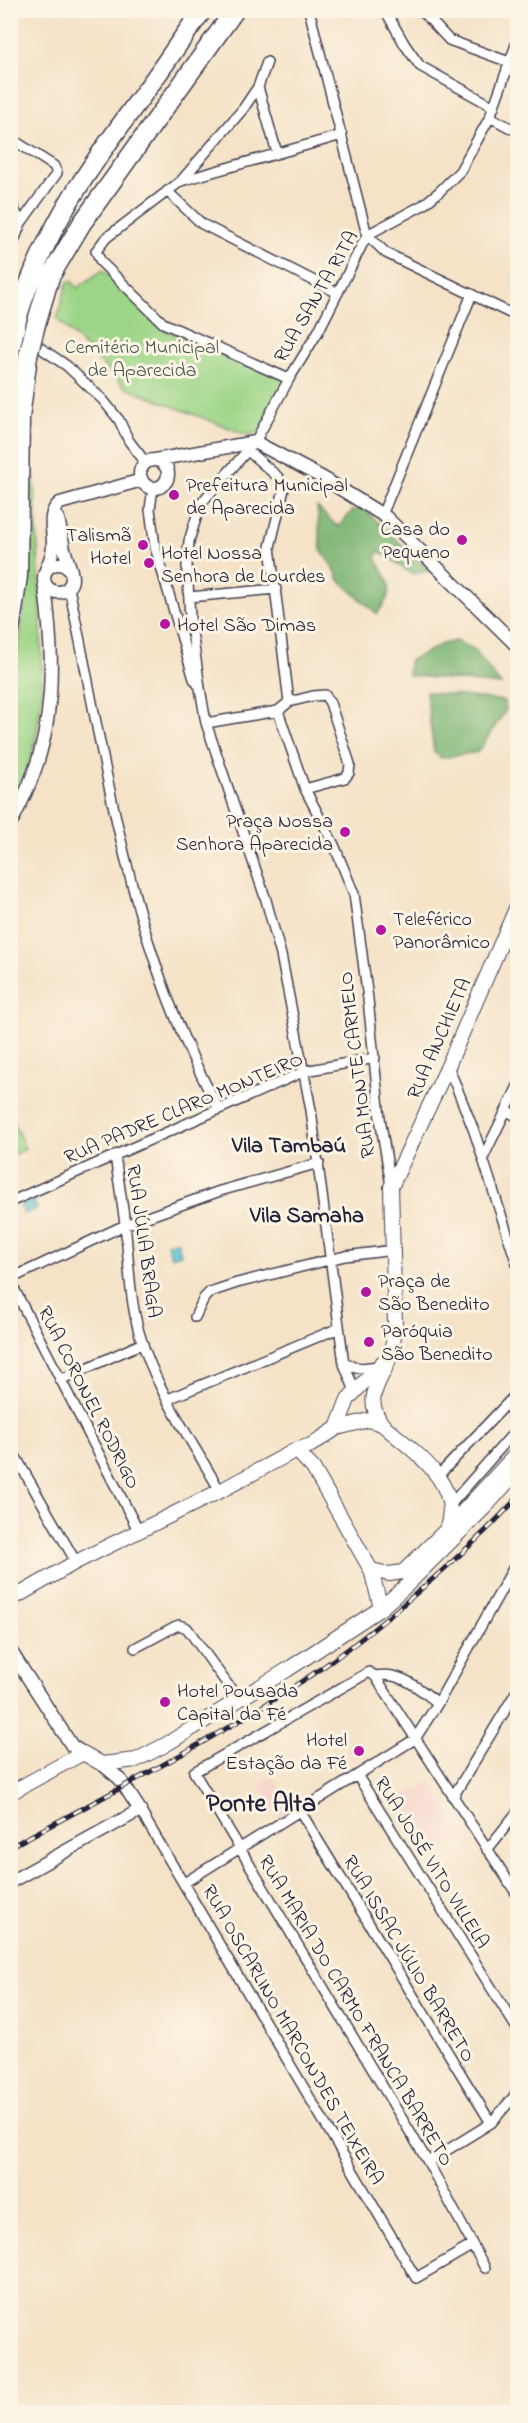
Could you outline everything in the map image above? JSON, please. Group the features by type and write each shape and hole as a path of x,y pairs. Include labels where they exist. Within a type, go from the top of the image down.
{"highway":[{"path":"27,352 14,324 33,270 60,216 123,121 203,10"},
{"path":"10,631 18,576 20,418 27,352 50,278 82,223 235,10"}],"main road":[{"name":"RUA ANCHIETA","path":"391,1187 448,1066 518,904"},
{"name":"RUA MONTE CARMELO","path":"376,1422 372,1395 390,1353 395,1324 391,1187"},
{"path":"337,1428 348,1399 390,1353"},
{"path":"355,1391 368,1403 376,1422 439,1475 451,1503 446,1530"},
{"path":"10,1600 138,1530 152,1526 296,1450 311,1445 337,1428 346,1424 376,1422"},
{"path":"311,1445 313,1468"},
{"path":"296,1450 313,1468 371,1570 381,1608"},
{"path":"371,1570 388,1574 403,1572 446,1530 518,1452"},
{"path":"10,1793 76,1753 102,1764 136,1760 165,1745 287,1670 381,1608 487,1505 518,1470"}],"street":[{"path":"309,10 367,235 386,253 518,317"},
{"path":"385,10 420,66 494,107"},
{"path":"421,10 448,40 509,62"},
{"name":"RUA SANTA RITA","path":"200,688 187,566 189,542 198,509 251,446 318,332 367,235 423,204 460,171 490,117 518,39"},
{"path":"267,62 258,87 243,109 181,181 98,246 97,255 101,262 163,323 289,379"},
{"path":"258,87 277,153"},
{"path":"490,117 518,132"},
{"path":"181,181 342,135"},
{"path":"10,138 54,166 57,173 21,223 10,251"},
{"path":"167,191 202,224 338,293"},
{"path":"10,201 21,223"},
{"path":"382,515 471,294"},
{"path":"14,324 27,352 67,366 103,400 119,420 129,441 151,461 164,464 168,469 167,481"},
{"path":"251,446 278,477 284,489 270,547 289,702"},
{"path":"190,455 161,487 146,486 142,480 141,471 151,461 190,455 251,446 323,478 382,515 518,648"},
{"path":"10,825 35,769 44,737 51,685 49,619 44,576 53,549 52,517 56,506 142,480"},
{"path":"153,488 150,509 155,548 194,679 200,688 206,723 276,933 305,1071 332,1260 344,1364 355,1391"},
{"path":"49,619 53,603 72,583 60,529 58,512 60,503"},
{"path":"44,576 56,564 65,565 71,572"},
{"path":"44,576 50,589 55,592 67,589"},
{"path":"67,589 113,812 143,923 175,1020 199,1073 219,1109"},
{"path":"189,597 276,589"},
{"path":"206,723 278,711 289,702 325,695 332,709 350,764 349,772 345,778 305,789"},
{"name":"RUA MONTE CARMELO","path":"278,711 305,789 334,845 354,894 375,1058 380,1118 391,1187"},
{"name":"RUA PADRE CLARO MONTEIRO","path":"10,1202 305,1071 375,1058"},
{"path":"448,1066 483,1158 518,1267"},
{"path":"483,1158 518,1086"},
{"path":"507,1111 518,1117"},
{"name":"RUA JÚLIA BRAGA","path":"115,1155 125,1225 133,1311 143,1343 168,1399 220,1491"},
{"path":"10,1280 125,1225 220,1191 319,1163"},
{"path":"195,1317 204,1298 210,1292 247,1280 345,1256 394,1250"},
{"name":"RUA CORONEL RODRIGO","path":"10,1280 138,1530"},
{"path":"168,1399 339,1328"},
{"path":"60,1380 143,1343"},
{"path":"344,1364 361,1368 379,1366"},
{"path":"439,1475 518,1392"},
{"path":"451,1503 518,1428"},
{"path":"10,1447 76,1562"},
{"path":"184,1883 415,1739 518,1560"},
{"path":"135,1648 179,1625 187,1628 238,1699"},
{"path":"10,1650 76,1753"},
{"name":"RUA MARIA DO CARMO FRANCA BARRETO","path":"375,1676 369,1671 194,1772 428,2162 471,2246 485,2268"},
{"path":"438,1702 400,1677 386,1674 375,1676 518,1896"},
{"path":"453,1797 516,1693"},
{"path":"120,1779 136,1760"},
{"path":"10,1882 140,1810 120,1779 102,1764"},
{"name":"RUA JOSÉ VITO VILLELA","path":"357,1775 518,2030"},
{"name":"RUA OSCARLINO MARCONDES TEIXEIRA","path":"140,1810 416,2278 471,2246"},
{"name":"RUA ISSAC JÚLIO BARRETO","path":"300,1811 490,2123"},
{"path":"487,1850 518,1811"},
{"path":"428,2162 490,2123 518,2092"}],"shaded area":[{"path":"273,1776 292,1809 279,1817 260,1784"},
{"path":"430,1782 465,1838 437,1854 400,1798"}],"green space":[{"name":"Cemitério Municipal de Aparecida","path":"103,270 162,329 287,380 259,432 247,435 126,388 57,319 67,283 71,280 77,288"},
{"path":"30,461 34,476 41,611 42,693 36,738 29,764 11,810 11,679 20,639 25,595"},
{"path":"317,507 338,527 353,510 364,509 430,571 412,574 379,551 376,558 388,580 389,592 377,614 339,580 321,550"},
{"path":"456,641 474,649 501,685 408,675 409,661 442,644"},
{"path":"426,692 505,701 506,710 478,752 441,758 434,752"},
{"path":"11,1116 25,1149 10,1156"}],"water":[{"path":"33,1199 37,1209 24,1214 20,1204"},
{"path":"177,1241 181,1254 171,1257 167,1243"}],"railway":[{"path":"10,1847 210,1738 326,1665 423,1588 479,1538 518,1497"}],"place":[{"name":"Prefeitura Municipal de Aparecida","path":"174,495"},
{"name":"Casa do Pequeno","path":"462,540"},
{"name":"Talismã Hotel","path":"143,545"},
{"name":"Hotel Nossa Senhora de Lourdes","path":"149,563"},
{"name":"Hotel São Dimas","path":"165,624"},
{"name":"Praça Nossa Senhora Aparecida","path":"345,832"},
{"name":"Teleférico Panorâmico","path":"381,930"},
{"name":"Praça de São Benedito","path":"366,1292"},
{"name":"Paróquia São Benedito","path":"369,1342"},
{"name":"Hotel Pousada Capital da Fé","path":"165,1702"},
{"name":"Hotel Estação da Fé","path":"359,1751"}],"district":[{"name":"Vila Tambaú","path":"289,1144"},
{"name":"Vila Samaha","path":"307,1214"},
{"name":"Ponte Alta","path":"261,1802"}]}
